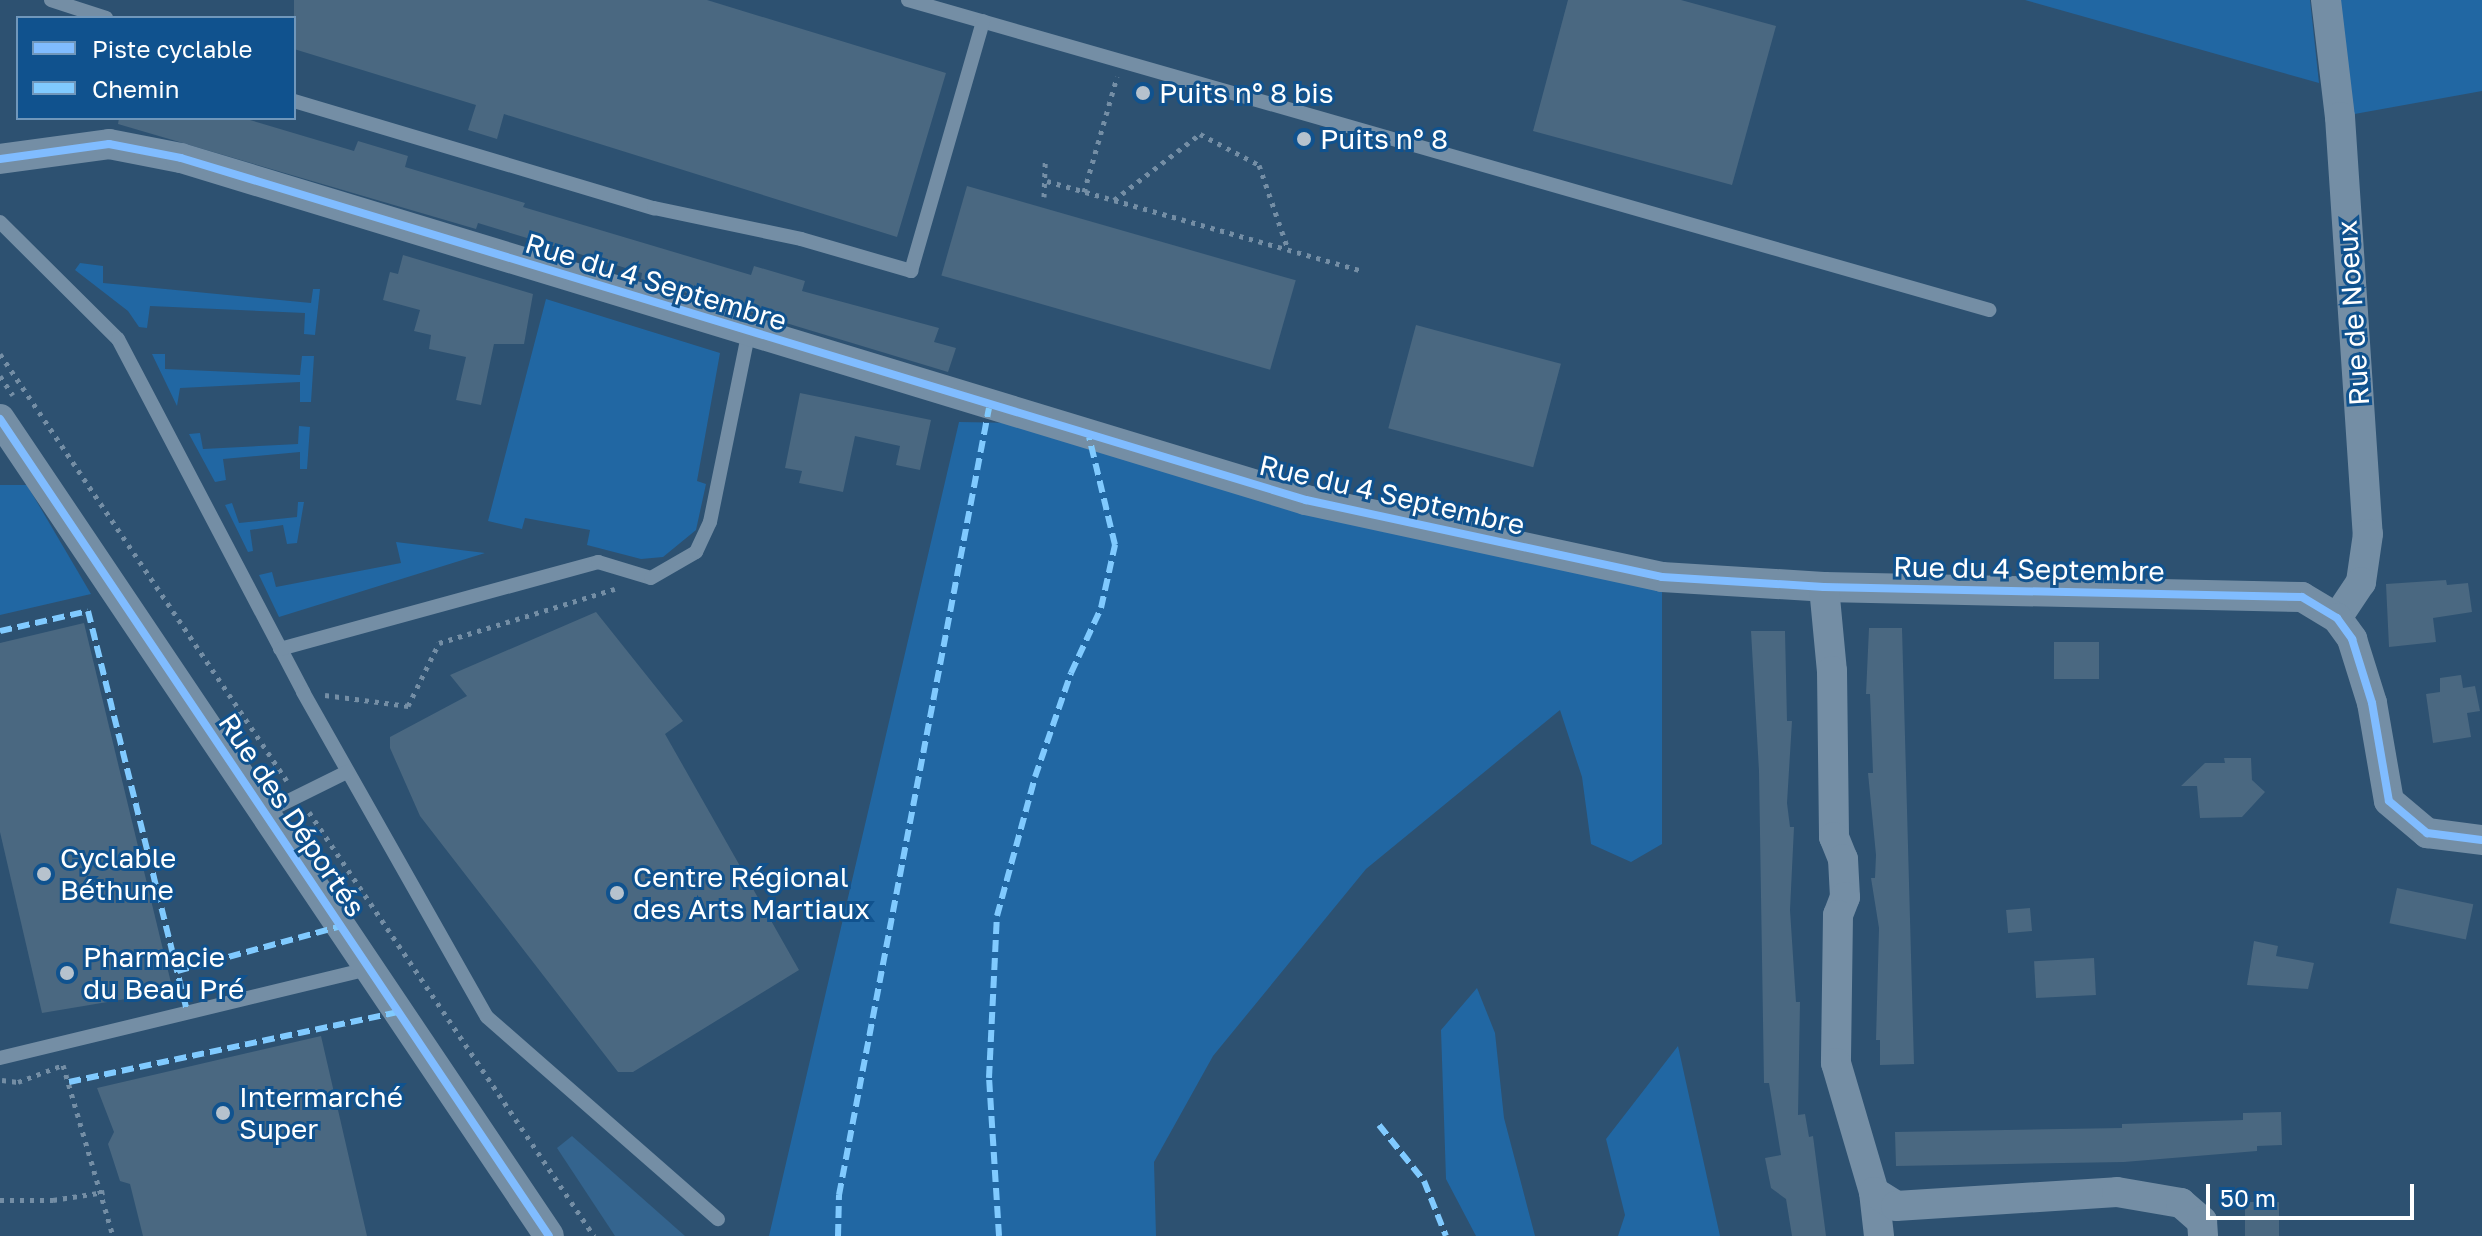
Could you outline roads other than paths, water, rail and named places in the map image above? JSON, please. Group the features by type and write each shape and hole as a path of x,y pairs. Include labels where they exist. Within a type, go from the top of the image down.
{"street":[{"name":"Rue de Noeux","path":"2326,0 2340,117 2368,534 2361,582 2337,618"},
{"name":"Rue du 4 Septembre","path":"0,159 109,144 181,158 749,331 989,408 1306,500 1662,577 1824,587 2302,597 2337,618"},
{"name":"Rue des Déportés","path":"0,419 544,1233"},
{"path":"1824,587 1832,671 1834,837 1843,859 1845,897 1838,915 1836,1063 1874,1192 1879,1236"},
{"path":"2337,618 2352,639 2372,703 2389,801 2427,833 2482,840"},
{"path":"1874,1192 1896,1206 2117,1192 2181,1203 2202,1221 2203,1236"}],"lane":[{"path":"51,0 100,16"},
{"path":"908,0 1989,310"},
{"path":"296,102 654,208 801,239 911,271 983,21"},
{"path":"0,222 118,339 303,692 487,1017 718,1219"},
{"path":"280,649 598,562 651,578 696,552 710,522 749,331"},
{"path":"264,813 347,772"},
{"path":"0,1058 369,969"}],"place":[{"name":"Puits n° 8 bis","path":"1143,93"},
{"name":"Puits n° 8","path":"1304,139"},
{"name":"Cyclable Béthune","path":"44,874"},
{"name":"Centre Régional des Arts Martiaux","path":"617,893"},
{"name":"Pharmacie du Beau Pré","path":"67,973"},
{"name":"Intermarché Super","path":"223,1113"}]}
